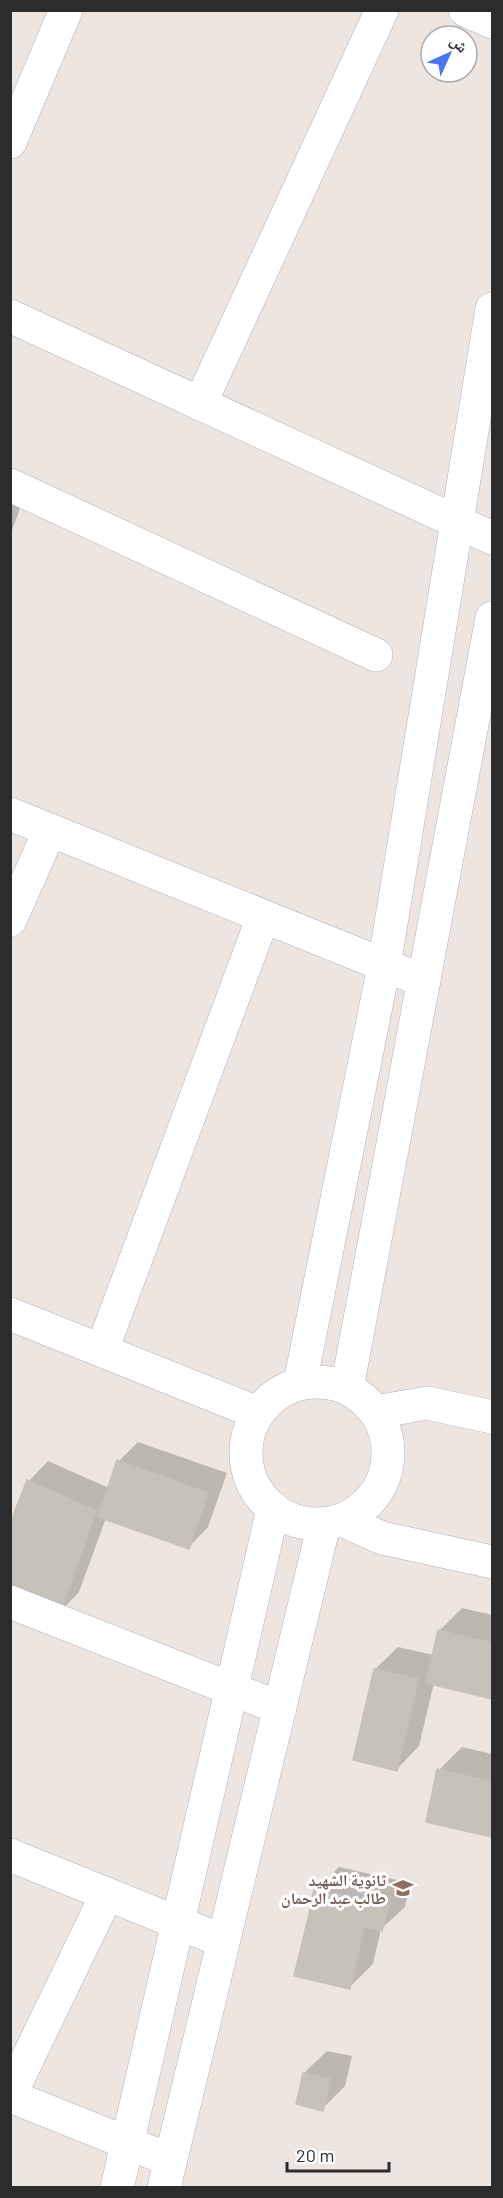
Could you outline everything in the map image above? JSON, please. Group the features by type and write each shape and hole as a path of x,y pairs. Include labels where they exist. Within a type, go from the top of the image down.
{"main road":[{"path":"10,142 17,107 66,10"},
{"path":"200,404 382,10"},
{"path":"465,10 492,22"},
{"path":"300,1383 384,966 492,309"},
{"path":"10,316 492,538"},
{"path":"10,485 376,654"},
{"path":"347,1388 492,618"},
{"path":"10,814 424,981"},
{"path":"10,920 50,830"},
{"path":"102,1350 263,917"},
{"path":"10,1314 258,1413"},
{"path":"333,1522 358,1511 372,1499 382,1483 388,1465 389,1447 384,1428 376,1412 363,1398 347,1388 316,1381 300,1383 284,1389 269,1399 249,1429 246,1464 251,1481 273,1509 289,1518 306,1523 333,1522 382,1538 492,1562"},
{"path":"376,1412 427,1403 492,1417"},
{"path":"117,2187 273,1509"},
{"path":"107,1894 10,2096 127,2143 167,2174 280,1708 333,1522"},
{"path":"10,1602 280,1708"},
{"path":"10,1855 223,1941"}],"building":[{"path":"117,1460 208,1493 189,1549 98,1517"},
{"path":"27,1480 96,1511 60,1613 10,1595 10,1524"},
{"path":"438,1630 492,1643 492,1699 426,1683"},
{"path":"374,1669 418,1679 397,1771 353,1760"},
{"path":"437,1769 492,1782 492,1837 426,1822"},
{"path":"314,1889 388,1906 382,1931 309,1914"},
{"path":"309,1914 364,1926 350,1989 294,1976"},
{"path":"303,2073 330,2079 323,2111 296,2104"}],"place":[{"name":"ثانوية الشهيد طالب عبد الرحمان","path":"403,1888"}]}
